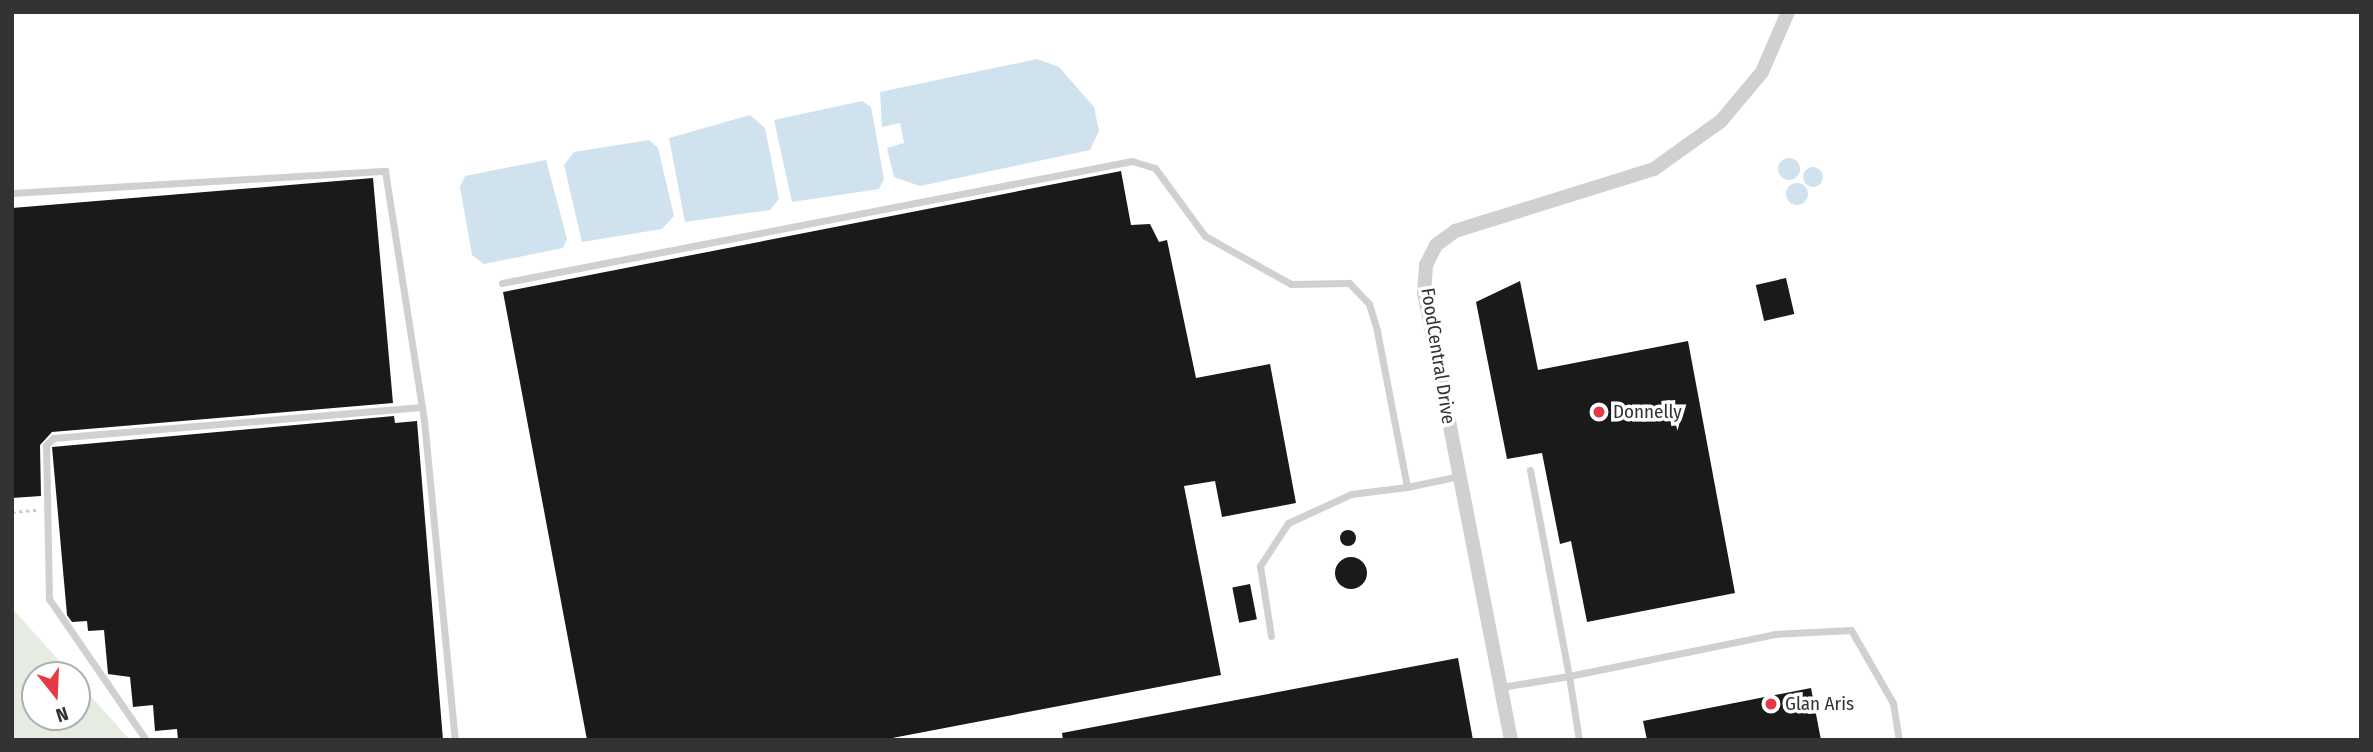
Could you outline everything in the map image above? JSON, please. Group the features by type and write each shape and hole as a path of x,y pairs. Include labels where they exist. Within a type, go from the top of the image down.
{"street":[{"name":"FoodCentral Drive","path":"1511,740 1424,294 1436,245 1482,220 1654,169 1721,121 1762,72 1788,12"}],"lane":[{"path":"502,283 1132,161 1155,168 1205,236 1291,284 1349,284 1369,304 1407,487"},
{"path":"12,193 386,171 422,407 455,740"},
{"path":"146,740 49,599 46,445 53,438 422,407"},
{"path":"1530,470 1579,740"},
{"path":"1271,636 1260,566 1288,523 1351,494 1407,487 1459,476"},
{"path":"1501,688 1776,634 1850,630 1893,703 1899,740"}],"path":[{"path":"12,512 47,509"}],"shaded area":[{"path":"12,608 59,661 21,661 21,731 91,731 91,697 130,740 12,740"}],"water":[{"path":"1037,59 1059,67 1094,107 1099,131 1090,150 920,186 894,177 887,148 904,143 900,123 882,127 880,92"},
{"path":"862,101 871,107 884,179 879,189 792,202 774,120"},
{"path":"750,115 765,128 779,199 770,210 685,222 669,138"},
{"path":"649,140 658,148 674,216 662,229 582,242 564,165 574,152"},
{"path":"1789,158 1797,161 1800,169 1797,177 1789,180 1781,177 1778,169 1781,161"},
{"path":"546,160 567,239 563,248 484,264 472,255 460,187 465,176"},
{"path":"1813,167 1820,170 1823,177 1820,184 1813,187 1806,184 1803,177 1806,170"},
{"path":"1797,183 1805,186 1808,194 1805,202 1797,205 1789,202 1786,194 1789,186"}],"building":[{"path":"1121,171 1131,225 1150,224 1159,242 1167,240 1196,378 1270,364 1296,503 1222,517 1215,481 1184,486 1221,675 882,740 587,740 503,292"},
{"path":"373,178 393,403 52,432 40,445 41,496 12,498 12,208"},
{"path":"1786,278 1794,314 1764,321 1756,285"},
{"name":"Donnelly","path":"1520,281 1538,370 1688,341 1735,593 1587,622 1571,541 1560,544 1542,453 1507,459 1476,302"},
{"path":"394,416 395,423 417,421 443,740 178,740 177,729 155,731 153,705 133,707 130,677 108,674 104,630 88,631 87,621 72,622 67,615 52,447"},
{"path":"1348,530 1356,538 1348,546 1340,538"},
{"path":"1351,557 1363,561 1367,573 1363,585 1351,589 1339,585 1335,573 1339,561"},
{"path":"1250,584 1257,619 1239,623 1232,587"},
{"path":"1458,658 1473,740 1063,740 1062,733"},
{"name":"Glan Aris","path":"1811,688 1821,740 1647,740 1643,721"}],"place":[{"name":"Donnelly","path":"1599,412"},
{"name":"Glan Aris","path":"1771,704"}]}
